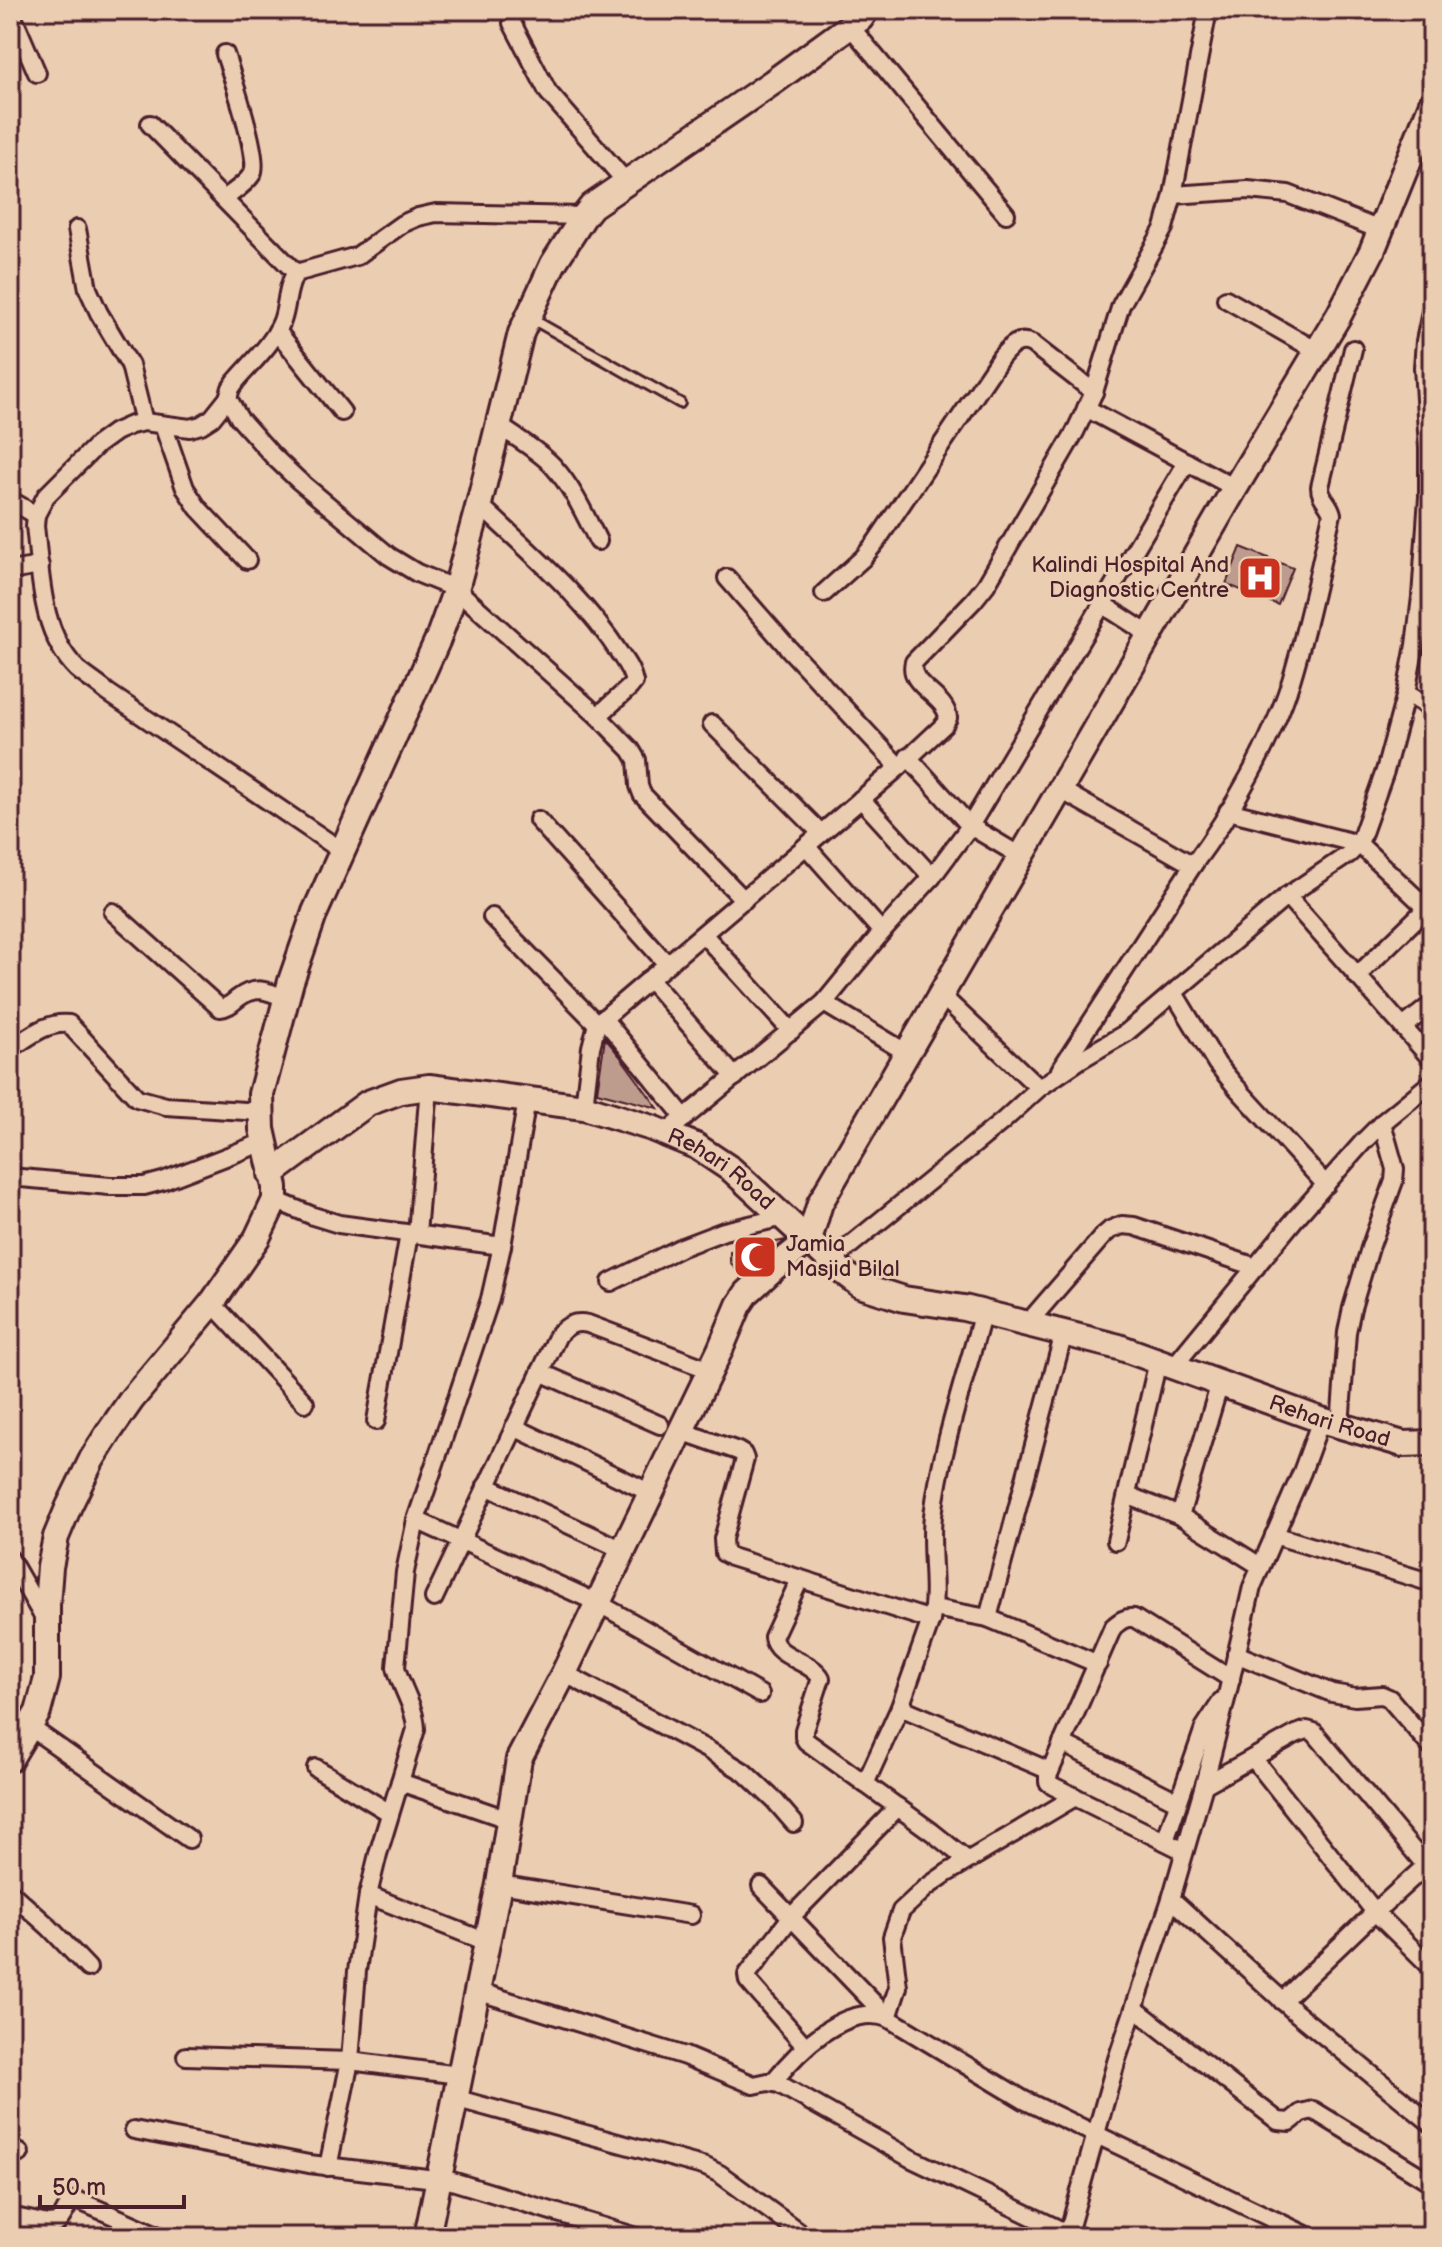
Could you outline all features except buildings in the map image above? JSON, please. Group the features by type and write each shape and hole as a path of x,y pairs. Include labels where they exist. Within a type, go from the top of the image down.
{"main road":[{"path":"10,1759 38,1712 47,1678 50,1567 56,1537 69,1506 92,1459 132,1399 212,1303 257,1238 275,1200 275,1187 264,1142 261,1094 286,999 315,912 438,639 456,589 521,333 553,264 592,206 773,82 858,18"},
{"path":"427,2237 452,2182 477,1991 523,1750 651,1493 671,1428 710,1370 747,1293 809,1240 820,1203 1356,284 1432,103"},
{"name":"Rehari Road","path":"271,1174 368,1103 401,1091 429,1087 584,1107 666,1133 696,1146 732,1170 860,1285 904,1299 983,1312 1119,1347 1330,1423 1403,1444 1432,1443"}],"street":[{"path":"10,10 37,73"},
{"path":"584,1107 591,1047 600,1021 904,762 948,718 945,708 914,676 914,662 986,585 1075,432 1094,392 1121,305 1164,228 1208,10"},
{"path":"858,18 1006,214"},
{"path":"512,23 548,92 626,182"},
{"path":"224,199 253,173 255,166 225,54"},
{"path":"150,124 296,273"},
{"path":"1173,195 1248,190 1288,194 1380,230"},
{"path":"342,851 77,669 53,632 45,608 36,515 46,496 97,445 115,432 144,422 190,428 212,418 228,398 236,381 277,331 291,279 296,273 357,256 402,224 436,213 584,216"},
{"path":"77,229 88,289 130,365 144,422"},
{"path":"1226,299 1317,351"},
{"path":"831,1261 1039,1088 1126,1033 1287,896 1359,844 1385,771 1427,599 1430,434 1423,367 1432,307"},
{"path":"277,331 342,412"},
{"path":"824,593 876,542 1001,357 1012,346 1019,341 1032,344 1094,392"},
{"path":"1057,1075 1215,836 1274,726 1302,644 1332,514 1331,507 1320,495 1320,487 1353,349"},
{"path":"228,398 239,418 273,456 376,547 417,573 456,589 598,716 637,760 642,794 744,900"},
{"path":"1086,408 1235,488"},
{"path":"163,425 185,488 198,508 247,560"},
{"path":"498,425 553,466 576,498 598,541"},
{"path":"666,1133 824,1003 932,877 970,826 1187,462"},
{"path":"10,500 36,515"},
{"path":"479,504 583,605 608,635 631,671 634,682 598,716"},
{"path":"10,571 40,566"},
{"path":"727,578 790,650 970,826 1022,857"},
{"path":"1102,604 1150,635"},
{"path":"1406,693 1432,709"},
{"path":"712,724 821,833"},
{"path":"1061,790 1193,865"},
{"path":"861,799 932,877"},
{"path":"1228,811 1359,844 1430,910 1357,976"},
{"path":"538,820 667,964"},
{"path":"806,846 882,932"},
{"path":"1287,896 1432,1060"},
{"path":"113,912 220,1008 250,991 261,989 286,999"},
{"path":"492,917 600,1021 685,1118"},
{"path":"704,935 791,1031"},
{"path":"649,979 735,1077"},
{"path":"1174,993 1217,1064 1326,1185"},
{"path":"941,995 1039,1088"},
{"path":"824,1003 907,1053"},
{"path":"1403,1027 1432,1004"},
{"path":"10,1049 54,1023 69,1024 137,1098 166,1106 261,1112"},
{"path":"1116,1541 1166,1364 1382,1123 1432,1082"},
{"path":"376,1421 413,1234 429,1087"},
{"path":"328,2167 350,2061 357,1971 368,1895 416,1729 415,1717 396,1667 405,1572 416,1520 490,1299 527,1100"},
{"path":"477,1991 685,2056 748,2084 773,2082 910,2158 1068,2235 1117,2059 1171,1899 1204,1785 1252,1587 1302,1472 1330,1423 1352,1308 1394,1181 1395,1169 1382,1123"},
{"path":"10,1177 144,1186 264,1142"},
{"path":"275,1200 339,1224 502,1246"},
{"path":"611,1282 682,1247 724,1231 784,1217"},
{"path":"1027,1324 1103,1236 1122,1225 1152,1231 1256,1267"},
{"path":"212,1303 305,1403"},
{"path":"865,1784 900,1707 933,1614 932,1541 937,1491 983,1312"},
{"path":"434,1598 558,1335 566,1327 576,1322 710,1370"},
{"path":"988,1618 1064,1333"},
{"path":"540,1372 671,1428 743,1454 745,1459 723,1539 724,1553 800,1579 933,1614 988,1618 1098,1664"},
{"path":"1180,1516 1220,1383"},
{"path":"514,1427 651,1493"},
{"path":"486,1486 623,1550"},
{"path":"1127,1495 1180,1516 1260,1566"},
{"path":"416,1520 598,1603 760,1694"},
{"path":"1274,1535 1432,1583"},
{"path":"10,1559 47,1624"},
{"path":"800,1579 773,1643 778,1649 815,1669 821,1678 804,1730 806,1741 967,1860"},
{"path":"1184,1851 1048,1782 1050,1771 1113,1627 1127,1617 1134,1618 1229,1687"},
{"path":"1236,1654 1332,1693 1389,1698 1432,1748"},
{"path":"564,1673 744,1772 794,1823"},
{"path":"1165,1841 1204,1728 1229,1687"},
{"path":"900,1707 1050,1771"},
{"path":"30,1727 189,1839"},
{"path":"1204,1785 1296,1734 1307,1730 1314,1732 1430,1866 1375,1912 1282,2001"},
{"path":"1062,1743 1177,1801"},
{"path":"1253,1758 1375,1912 1432,1968"},
{"path":"316,1768 390,1813"},
{"path":"400,1782 510,1820"},
{"path":"888,2018 898,1987 892,1937 901,1911 927,1887 967,1860 1075,1797"},
{"path":"805,2046 748,1981 747,1975 791,1917 898,1807"},
{"path":"499,1884 691,1915"},
{"path":"761,1886 888,2018"},
{"path":"10,1892 88,1968"},
{"path":"368,1895 487,1942"},
{"path":"1171,1899 1282,2001 1432,2124"},
{"path":"1134,2008 1278,2121 1290,2122 1301,2113 1313,2110 1432,2183"},
{"path":"773,2082 805,2046 848,2020 878,2014 1009,2092 1310,2237"},
{"path":"186,2056 350,2061 464,2094 713,2170 806,2237"},
{"path":"134,2130 328,2167 452,2182 637,2237"},
{"path":"10,2216 57,2223 68,2206 77,2200 162,2237"}],"lane":[{"path":"528,316 680,403"}],"place":[{"name":"Kalindi Hospital And Diagnostic Centre","path":"1260,578"},
{"name":"Jamia Masjid Bilal","path":"755,1257"}]}
